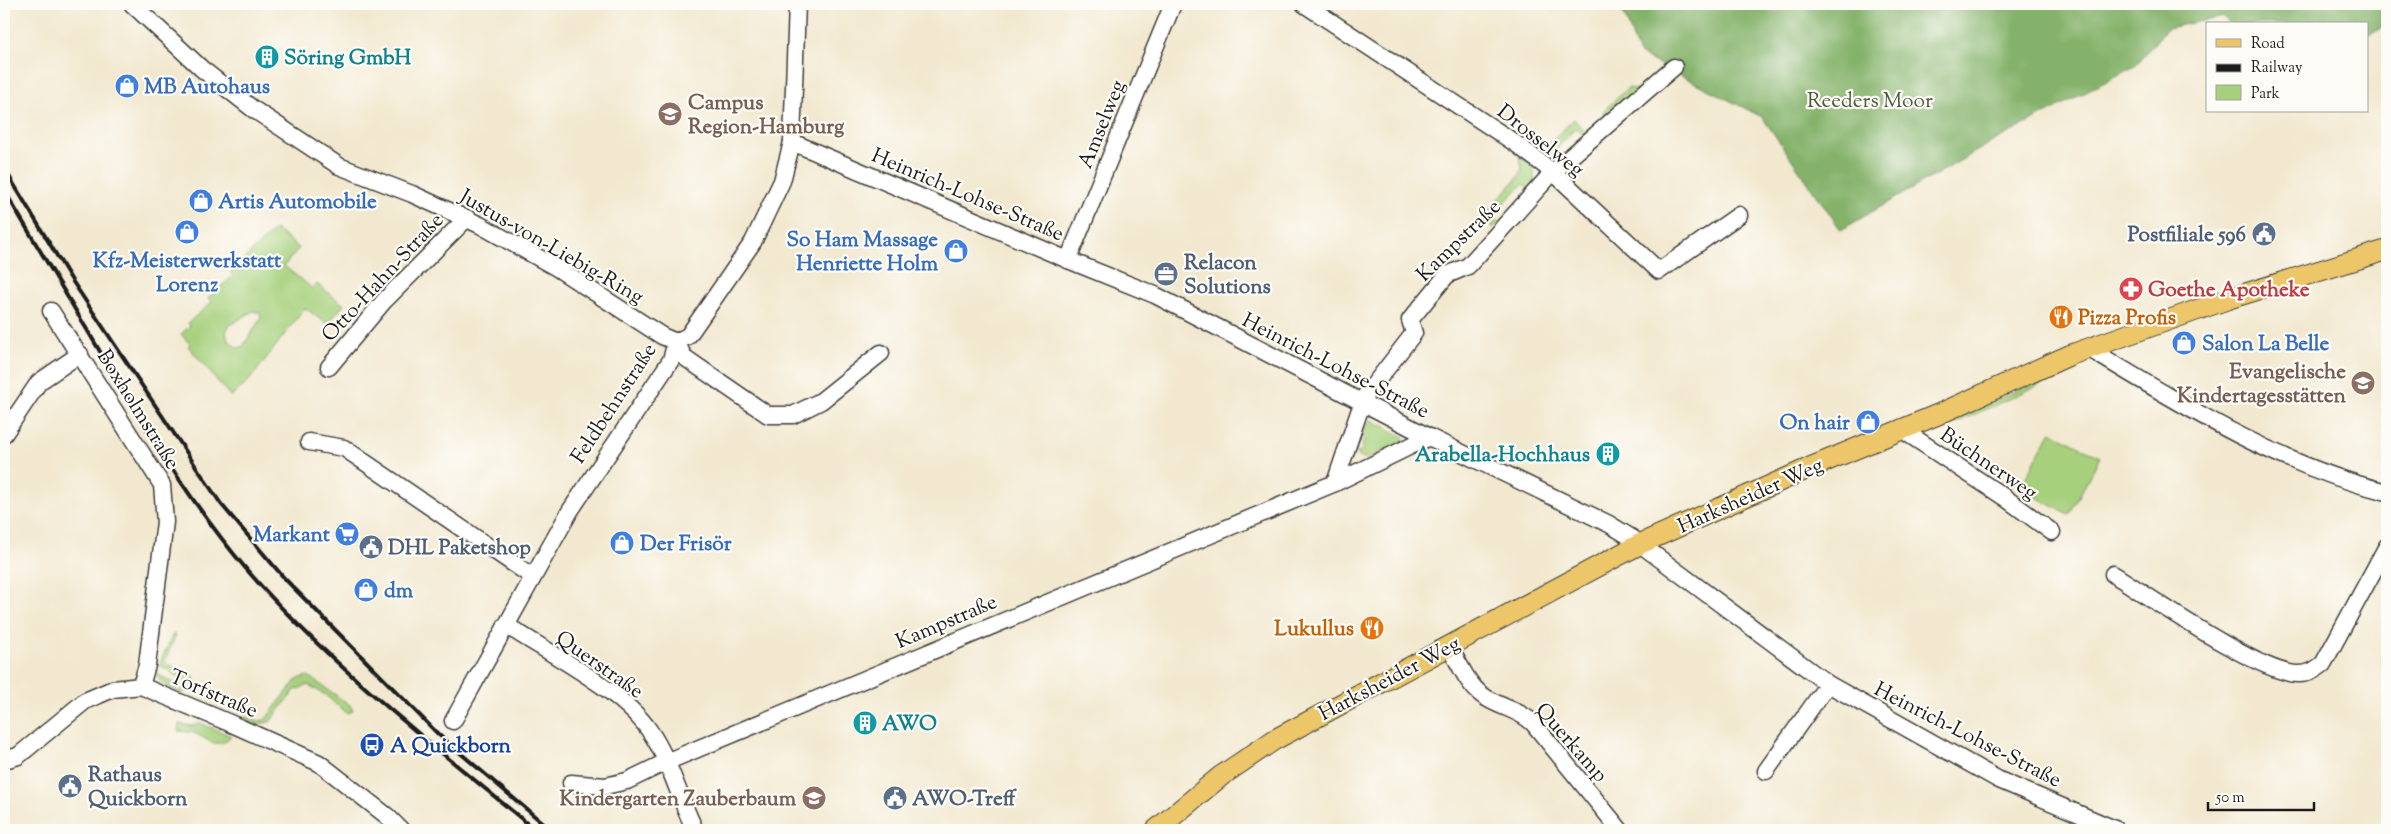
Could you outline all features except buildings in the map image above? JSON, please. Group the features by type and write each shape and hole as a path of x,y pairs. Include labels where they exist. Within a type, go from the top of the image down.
{"main road":[{"name":"Harksheider Weg","path":"1156,830 1221,776 1253,753 1301,725 1640,544 2088,348 2240,295 2387,250"}],"street":[{"name":"Justus-von-Liebig-Ring","path":"132,4 202,69 253,108 339,166 467,218 557,268 657,332 676,342"},
{"name":"Justus-von-Liebig-Ring","path":"145,4 155,27"},
{"name":"Feldbehnstraße","path":"453,721 594,472 671,360 676,342 688,336 753,242 782,181 792,142 797,4"},
{"name":"Amselweg","path":"1068,260 1173,4"},
{"name":"Drosselweg","path":"1304,4 1515,142 1553,172 1659,271 1739,215"},
{"name":"Kampstraße","path":"1335,483 1359,412 1365,403 1366,395 1414,334 1410,320 1448,274 1468,266 1553,172 1674,67"},
{"name":"Heinrich-Lohse-Straße","path":"792,142 1068,260 1155,295 1429,437 1609,524 1640,544 1828,684 2000,780 2116,830"},
{"name":"Otto-Hahn-Straße","path":"329,367 384,301 467,218"},
{"name":"Boxholmstraße","path":"51,311 162,485 165,522 147,665 142,686"},
{"path":"676,342 684,357 768,415 793,415 821,401 881,353"},
{"path":"2088,348 2166,395 2271,450 2344,481 2387,492"},
{"path":"4,434 39,382 80,354"},
{"name":"Büchnerweg","path":"1901,430 2004,497 2052,532"},
{"name":"Kampstraße","path":"571,783 605,786 628,781 666,762 1335,483 1429,437"},
{"path":"309,442 344,448 533,577"},
{"path":"2113,574 2238,651 2277,670 2297,674 2311,673 2323,664 2387,546"},
{"name":"Querstraße","path":"506,626 622,701 650,730 666,762 681,803 695,830"},
{"name":"Querkamp","path":"1449,647 1473,688 1483,696 1526,716 1620,830"},
{"path":"1766,771 1828,684"},
{"name":"Torfstraße","path":"4,760 18,756 85,701 113,689 142,686 319,763 401,830"}],"green space":[{"name":"Reeders Moor","path":"1620,4 2387,4 2387,25 2368,34 2368,22 2228,22 2223,17 2167,28 2135,66 1994,141 1841,230 1762,117 1639,54"},
{"path":"1628,88 1640,90 1609,120 1604,117 1603,111"},
{"path":"1574,119 1587,134 1584,136 1576,128 1555,150 1563,157 1556,162 1548,156 1548,144"},
{"path":"1519,156 1534,165 1534,186 1529,189 1523,184 1492,215 1499,223 1493,228 1481,219 1519,176 1522,168"},
{"path":"275,229 299,248 284,266 313,289 317,284 344,305 327,324 305,308 248,382 231,397 188,346 190,344 181,334 190,326 188,323 212,302 208,298 233,276 230,273","holes":["253,311 260,313 261,318 243,346 238,348 228,340 226,331 230,325"]},
{"path":"2058,372 2066,373 1927,436 1920,434"},
{"path":"1371,420 1404,437 1403,441 1367,459 1360,458 1357,452 1361,452 1364,438 1361,433"},
{"path":"2051,431 2100,457 2069,515 2020,488"},
{"path":"173,634 176,635 164,663 195,677 192,685 159,665"},
{"path":"156,673 187,691 182,693 163,684"},
{"path":"308,676 350,705 353,711 347,713 324,694 308,685 295,690 270,722 255,725 242,720 245,717 257,721 265,720 297,679"},
{"path":"200,723 231,736 221,743 217,743 208,741 192,732 178,731 179,724 193,726"}],"railway":[{"path":"4,168 71,279 221,504 285,579 439,735 551,830"},
{"path":"4,190 163,455 195,502 247,570 279,606 349,673 535,830"}],"place":[{"name":"Söring GmbH","path":"267,57"},
{"name":"MB Autohaus","path":"127,86"},
{"name":"Campus Region-Hamburg","path":"670,114"},
{"name":"Artis Automobile","path":"201,201"},
{"name":"Kfz-Meisterwerkstatt Lorenz","path":"187,232"},
{"name":"Postfiliale 596","path":"2264,234"},
{"name":"So Ham Massage Henriette Holm","path":"956,251"},
{"name":"Relacon Solutions","path":"1166,274"},
{"name":"Goethe Apotheke","path":"2131,289"},
{"name":"Pizza Profis","path":"2061,317"},
{"name":"Salon La Belle","path":"2184,343"},
{"name":"Evangelische Kindertagesstätten","path":"2363,383"},
{"name":"On hair","path":"1868,422"},
{"name":"Arabella-Hochhaus","path":"1608,454"},
{"name":"Markant","path":"347,534"},
{"name":"Der Frisör","path":"622,543"},
{"name":"DHL Paketshop","path":"371,547"},
{"name":"dm","path":"366,590"},
{"name":"Lukullus","path":"1372,628"},
{"name":"AWO","path":"865,723"},
{"name":"A Quickborn","path":"372,745"},
{"name":"Rathaus Quickborn","path":"70,786"},
{"name":"Kindergarten Zauberbaum","path":"814,798"},
{"name":"AWO-Treff","path":"895,798"}]}
